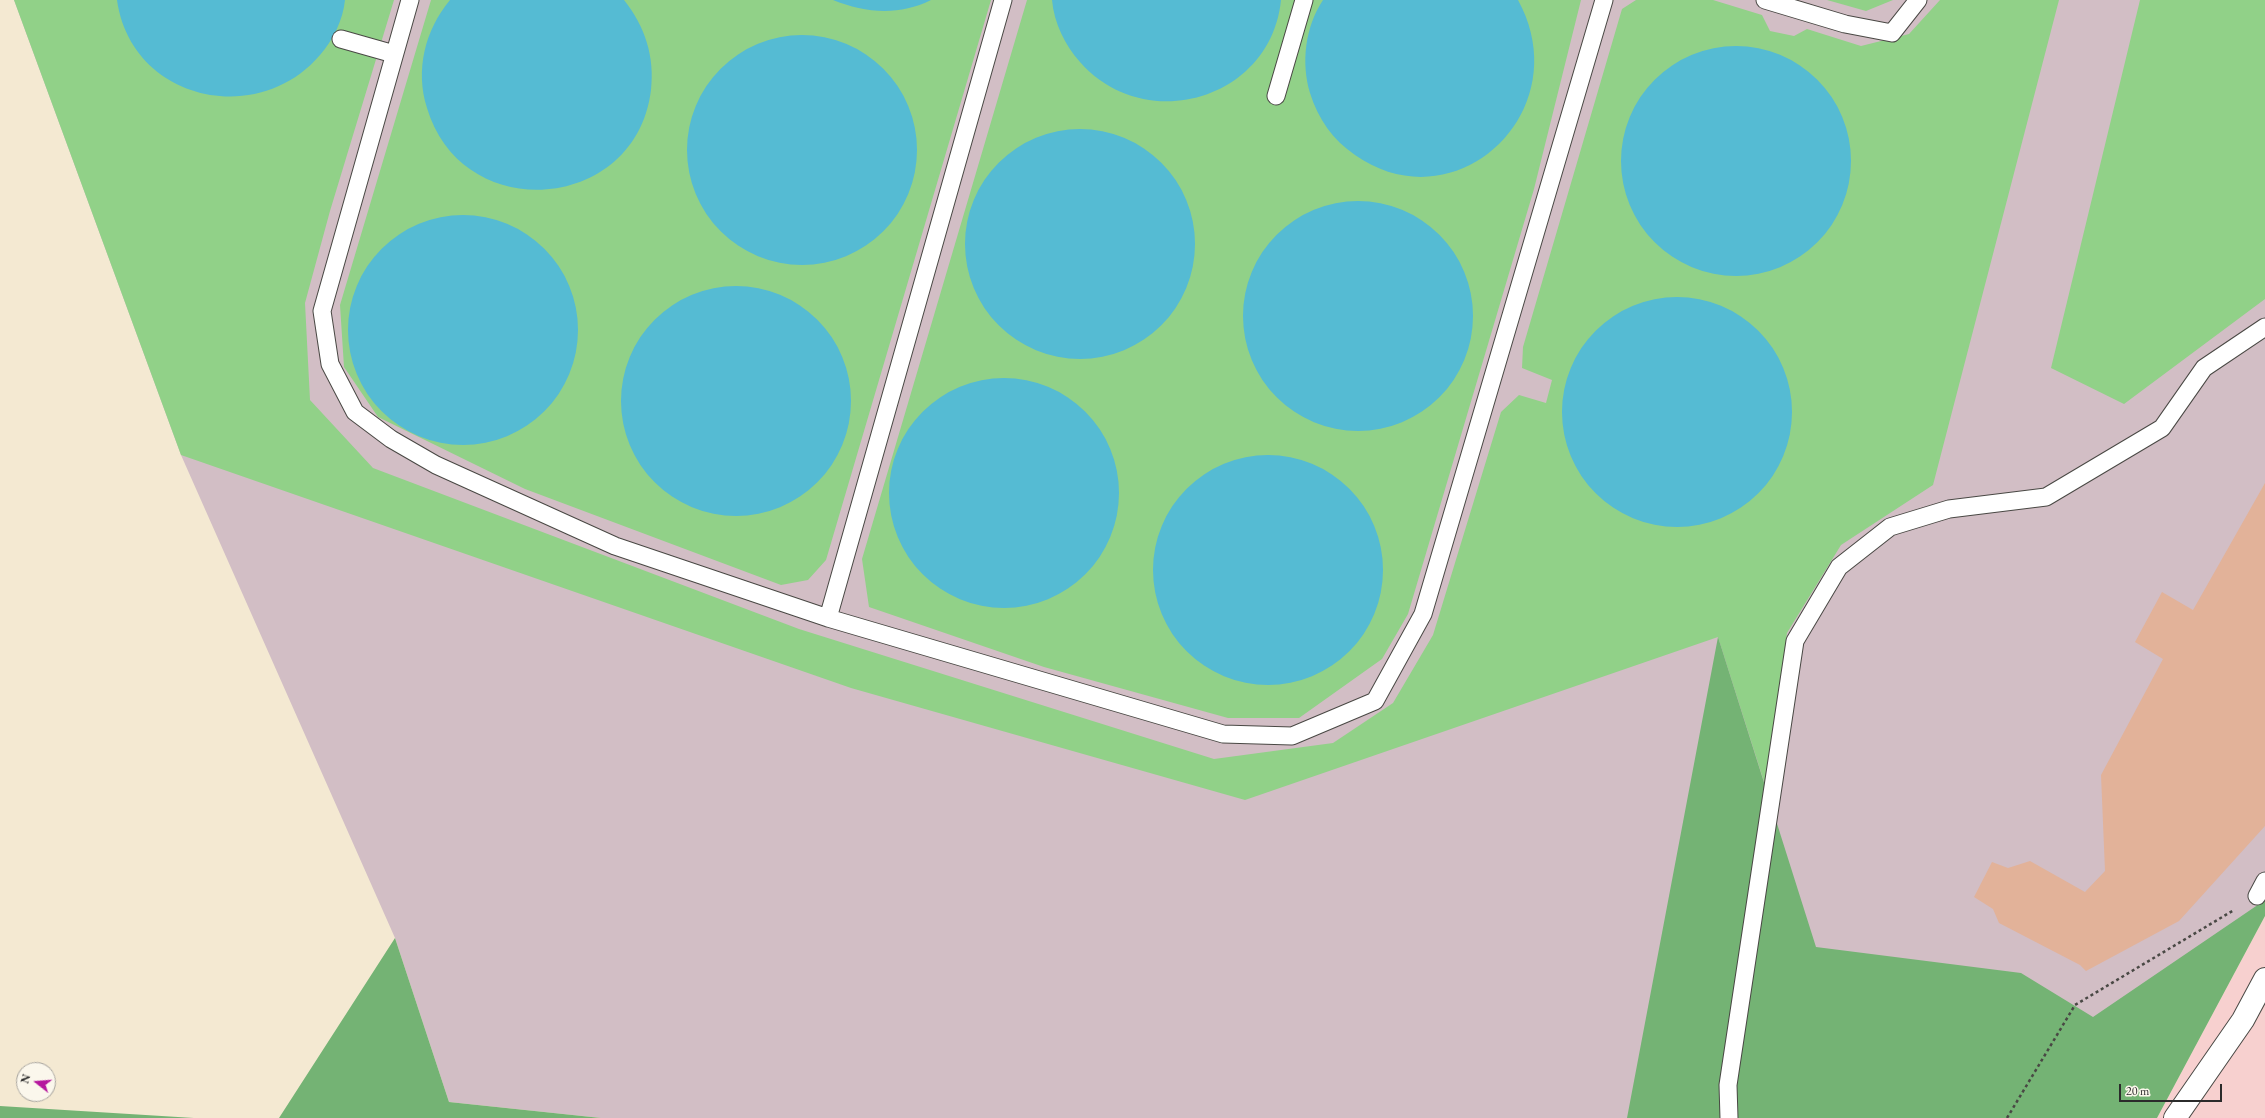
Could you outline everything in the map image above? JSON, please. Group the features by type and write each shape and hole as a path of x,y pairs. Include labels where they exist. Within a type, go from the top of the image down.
{"street":[{"path":"2176,1118 2242,1020 2265,979"}],"lane":[{"path":"410,0 322,311 330,364 355,412 391,439 436,466 615,546 828,618 1223,734 1292,736 1376,701 1423,614 1604,0"},
{"path":"828,618 1003,0"},
{"path":"1276,96 1304,0"},
{"path":"1765,0 1845,24 1892,33 1918,0"},
{"path":"341,39 394,54"},
{"path":"1729,1118 1728,1085 1795,641 1839,567 1890,527 1949,509 2046,497 2162,428 2204,368 2265,327"},
{"path":"2257,896 2265,881"}],"path":[{"path":"2007,1118 2075,1005 2257,896"}],"shaded area":[{"path":"14,0 2265,0 2265,914 2148,1118 601,1118 449,1102 395,938 181,455"},
{"path":"2265,916 2265,1118 2157,1118"}],"green space":[{"path":"14,0 394,0 330,211 305,303 310,400 373,468 799,629 1214,759 1333,743 1393,703 1433,635 1501,412 1519,395 1546,403 1552,380 1522,368 1523,347 1622,9 1636,0 1713,0 1762,15 1770,31 1794,36 1807,29 1861,46 1909,34 1940,0 2059,0 1933,485 1841,545 1787,633 1766,788 1718,637 1245,800 851,688 181,455"},
{"path":"431,0 991,0 826,560 808,580 781,585 525,489 378,417 344,367 340,305"},
{"path":"1027,0 1581,0 1534,189 1408,614 1382,659 1299,718 1228,718 1044,667 869,607 862,559"},
{"path":"1827,0 1893,0 1866,11"},
{"path":"2140,0 2265,0 2265,299 2124,404 2051,368"},
{"path":"1718,637 1816,947 2021,973 2093,1017 2265,900 2265,916 2157,1118 1627,1118"},
{"path":"395,938 449,1102 601,1118 279,1118"},
{"path":"0,1106 194,1118 0,1118"}],"water":[{"path":"117,0 345,0 340,22 329,43 320,55 294,78 264,92 232,96 200,93 171,81 146,61 127,34"},
{"path":"450,0 624,0 638,20 647,42 650,54 652,78 651,90 639,131 615,161 583,181 546,189 509,187 475,172 446,146 427,108 422,79 422,65 434,24"},
{"path":"833,0 931,0 907,9 882,11 857,8"},
{"path":"1052,0 1281,0 1272,34 1255,62 1230,83 1201,96 1170,101 1137,98 1107,85 1080,62 1061,33 1055,17"},
{"path":"1323,0 1518,0 1533,41 1532,81 1520,117 1497,146 1467,166 1432,176 1394,173 1355,155 1340,143 1327,128 1313,103 1307,81 1305,58 1306,45 1312,22"},
{"path":"791,35 813,35 835,40 856,48 875,61 891,77 904,96 912,117 917,139 915,172 904,204 891,223 875,239 856,252 835,260 813,265 791,265 769,260 748,252 729,239 713,223 700,204 692,183 687,161 687,139 692,117 700,96 713,77 729,61 748,48 769,40"},
{"path":"1725,46 1747,46 1769,51 1790,59 1809,72 1825,88 1838,107 1846,128 1851,150 1849,183 1838,215 1825,234 1809,250 1790,263 1769,271 1747,276 1725,276 1703,271 1682,263 1663,250 1647,234 1634,215 1626,194 1621,172 1621,150 1626,128 1634,107 1647,88 1663,72 1682,59 1703,51"},
{"path":"1069,129 1091,129 1113,134 1134,142 1153,155 1169,171 1182,190 1190,211 1195,233 1193,266 1182,298 1169,317 1153,333 1134,346 1113,354 1091,359 1069,359 1047,354 1026,346 1007,333 991,317 978,298 970,277 965,255 965,233 970,211 978,190 991,171 1007,155 1026,142 1047,134"},
{"path":"1347,201 1369,201 1391,206 1412,214 1431,227 1447,243 1460,262 1468,283 1473,305 1471,338 1460,370 1447,389 1431,405 1412,418 1391,426 1369,431 1347,431 1325,426 1304,418 1285,405 1269,389 1256,370 1248,349 1243,327 1243,305 1248,283 1256,262 1269,243 1285,227 1304,214 1325,206"},
{"path":"452,215 474,215 496,220 517,228 536,241 552,257 565,276 573,297 578,319 576,352 565,384 552,403 536,419 517,432 496,440 474,445 452,445 430,440 409,432 390,419 374,403 361,384 353,363 348,341 348,319 353,297 361,276 374,257 390,241 409,228 430,220"},
{"path":"725,286 747,286 769,291 790,299 809,312 825,328 838,347 846,368 851,390 849,423 838,455 825,474 809,490 790,503 769,511 747,516 725,516 703,511 682,503 663,490 647,474 634,455 626,434 621,412 621,390 626,368 634,347 647,328 663,312 682,299 703,291"},
{"path":"1666,297 1688,297 1710,302 1731,310 1750,323 1766,339 1779,358 1787,379 1792,401 1790,434 1779,466 1766,485 1750,501 1731,514 1710,522 1688,527 1666,527 1644,522 1623,514 1604,501 1588,485 1575,466 1567,445 1562,423 1562,401 1567,379 1575,358 1588,339 1604,323 1623,310 1644,302"},
{"path":"993,378 1015,378 1037,383 1058,391 1077,404 1093,420 1106,439 1114,460 1119,482 1117,515 1106,547 1093,566 1077,582 1058,595 1037,603 1015,608 993,608 971,603 950,595 931,582 915,566 902,547 894,526 889,504 889,482 894,460 902,439 915,420 931,404 950,391 971,383"},
{"path":"1257,455 1279,455 1301,460 1322,468 1341,481 1357,497 1370,516 1378,537 1383,559 1381,592 1370,624 1357,643 1341,659 1322,672 1301,680 1279,685 1257,685 1235,680 1214,672 1195,659 1179,643 1166,624 1158,603 1153,581 1153,559 1158,537 1166,516 1179,497 1195,481 1214,468 1235,460"}],"building":[{"path":"2265,483 2265,826 2179,921 2086,971 2080,965 1999,923 1993,909 1974,897 1992,862 2008,868 2030,861 2085,892 2105,871 2101,775 2163,659 2135,642 2162,592 2193,610"}]}
